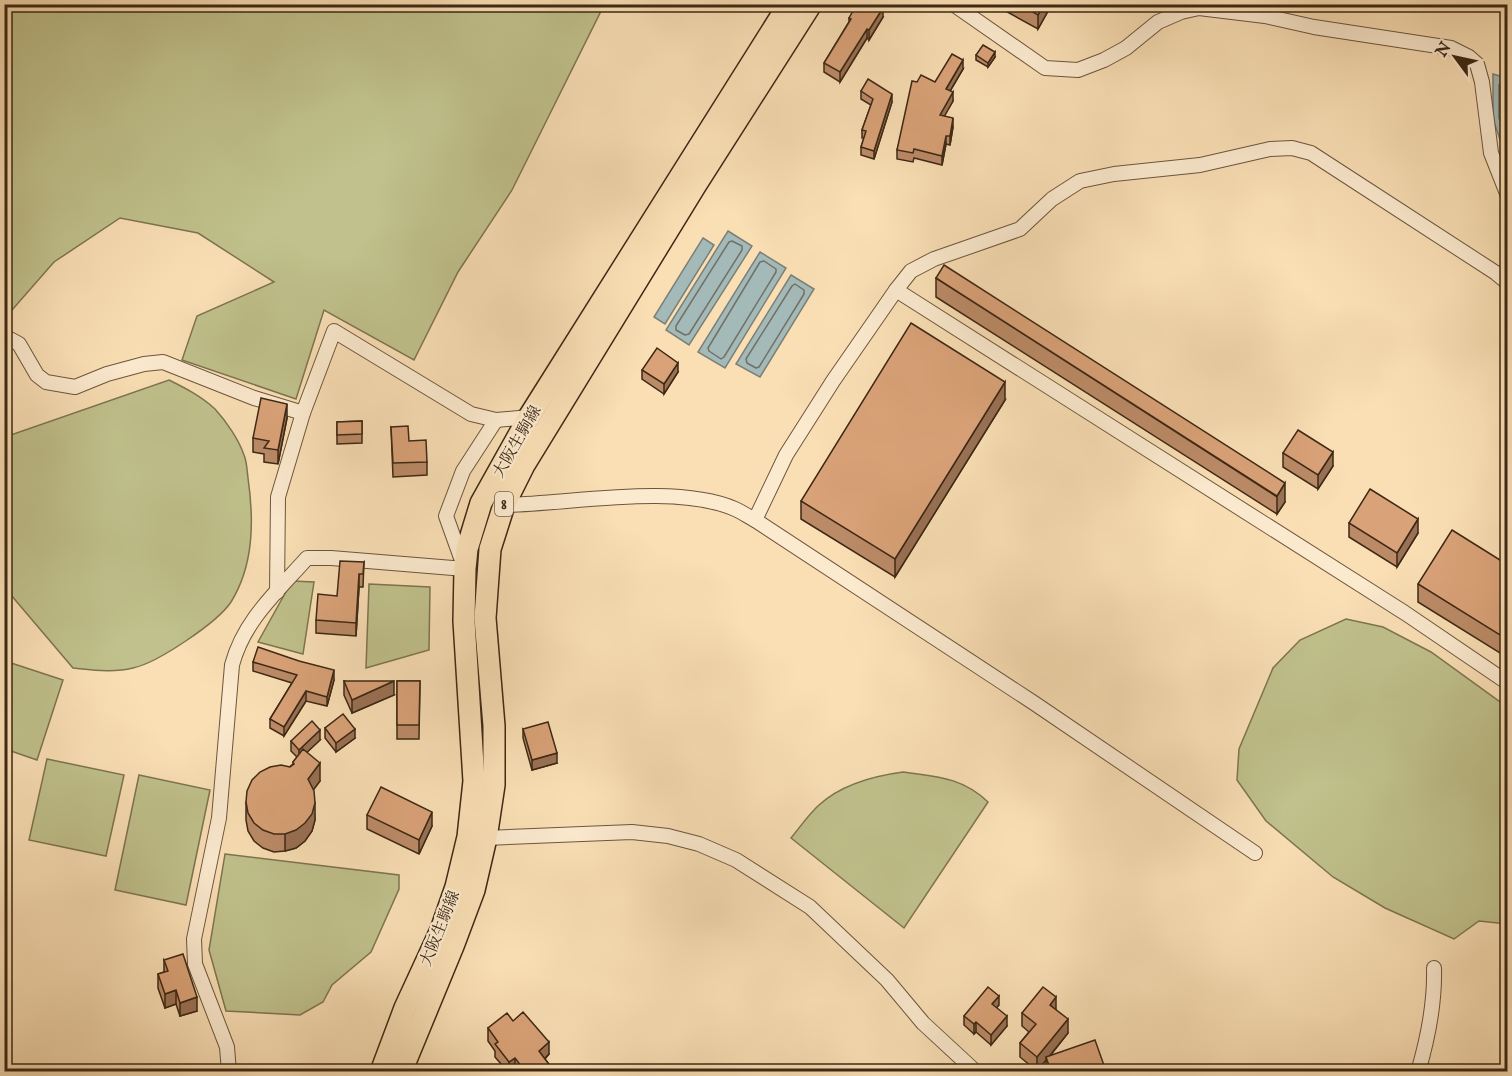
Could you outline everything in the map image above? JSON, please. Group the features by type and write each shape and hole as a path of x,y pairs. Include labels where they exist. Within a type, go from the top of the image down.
{"main road":[{"name":"大阪生駒線","path":"381,1071 405,1008 441,930 456,886 468,837 474,781 464,621 465,569 467,549 481,503 529,417 789,4"},
{"name":"大阪生駒線","path":"401,1071 474,890 486,838 494,785 494,726 485,618 489,549 504,505 524,465 694,186 811,4"}],"street":[{"path":"953,4 1045,68 1077,70 1104,60 1126,48 1158,22 1181,12 1199,8 1265,16 1314,27 1451,48 1470,57 1477,64 1482,82 1491,153 1508,196"},
{"path":"755,520 786,455 833,381 911,271 934,259 1020,229 1052,199 1080,181 1114,174 1200,165 1270,149 1292,148 1311,153 1508,283"},
{"path":"896,290 1405,613 1508,683"},
{"path":"277,592 278,496 303,412 334,331 471,414 496,420 529,417"},
{"path":"4,336 19,344 37,375 46,382 75,387 107,374 144,364 163,363 254,398 303,412"},
{"path":"229,1071 227,1047 195,964 195,939 219,818 232,665 238,645 253,618 307,558 465,569 446,516 463,471 496,420"},
{"path":"504,505 663,496 702,500 734,508 1043,710 1255,853"},
{"path":"486,838 632,832 668,836 699,844 736,860 810,907 887,980 923,1023 976,1071"},
{"path":"1418,1071 1427,1043 1435,982 1434,968"}],"green space":[{"path":"5,4 604,5 512,190 458,272 414,360 324,310 296,399 182,360 197,316 274,282 198,233 120,218 54,262 5,318"},
{"path":"169,380 199,396 215,409 242,449 250,494 251,526 248,558 239,588 224,611 200,631 144,665 103,671 73,668 5,588 5,437"},
{"path":"292,581 314,582 303,654 258,642"},
{"path":"369,584 430,587 429,650 366,668"},
{"path":"1346,619 1383,627 1431,652 1507,707 1507,924 1479,921 1454,939 1385,908 1333,877 1266,821 1237,780 1239,749 1273,668 1300,640"},
{"path":"5,661 63,680 37,760 5,749"},
{"path":"47,759 124,775 106,856 29,840"},
{"path":"903,772 938,777 959,783 969,787 988,802 904,928 791,838 815,809 848,786"},
{"path":"139,775 210,790 186,905 115,890"},
{"path":"225,854 399,875 399,889 371,952 332,985 323,1002 300,1015 226,1011 209,950"}],"water":[{"path":"1493,74 1507,78 1507,160 1493,119"},
{"path":"728,231 752,246 689,345 666,330"},
{"path":"703,238 714,245 665,324 654,317"},
{"path":"760,252 786,268 725,368 698,352"},
{"path":"791,275 814,289 760,377 736,364"}],"building":[{"path":"857,4 878,4 883,8 840,72 824,63 851,19 849,18"},
{"path":"1019,4 1044,4 1038,15"},
{"path":"983,45 995,52 988,63 976,55"},
{"path":"952,54 963,60 946,89 953,92 940,115 953,118 950,136 946,136 942,156 914,149 913,153 897,150 912,81 917,82 921,75 935,82"},
{"path":"868,79 892,94 874,151 861,147 866,131 862,130 873,99 861,91"},
{"path":"944,265 1285,483 1277,496 936,278"},
{"path":"911,323 1005,382 895,559 801,501"},
{"path":"657,348 678,363 664,384 642,370"},
{"path":"261,398 287,404 278,450 264,448 269,441 253,438"},
{"path":"362,421 362,434 337,435 337,422"},
{"path":"408,426 409,441 426,440 427,462 393,463 391,427"},
{"path":"1298,430 1333,452 1318,475 1283,453"},
{"path":"1370,489 1418,519 1397,553 1349,523"},
{"path":"1452,530 1508,565 1508,640 1418,584"},
{"path":"340,561 364,562 363,574 359,574 356,623 316,620 318,594 337,596"},
{"path":"258,647 334,670 327,697 306,691 284,727 270,719 297,675 253,662"},
{"path":"344,681 394,681 352,700"},
{"path":"397,681 420,681 419,725 397,725"},
{"path":"343,714 355,729 336,743 325,728"},
{"path":"312,721 320,730 299,750 291,741"},
{"path":"548,722 557,753 532,760 523,729"},
{"path":"303,749 320,763 308,779 314,791 315,803 312,814 296,830 285,834 274,834 263,830 254,823 248,813 247,791 252,780 260,772 270,767 281,765 290,767"},
{"path":"381,787 432,812 419,840 367,815"},
{"path":"183,954 197,997 180,1003 176,990 165,994 158,974 168,971 164,960"},
{"path":"988,987 999,996 992,1004 1007,1016 991,1035 976,1022 974,1024 964,1016"},
{"path":"1043,987 1056,997 1050,1005 1068,1019 1037,1057 1020,1043 1036,1024 1022,1013"},
{"path":"523,1012 549,1042 539,1051 554,1071 525,1071 515,1058 509,1062 495,1044 498,1042 488,1028 507,1013 513,1021"},
{"path":"1095,1040 1106,1071 1051,1071 1046,1057"}]}
